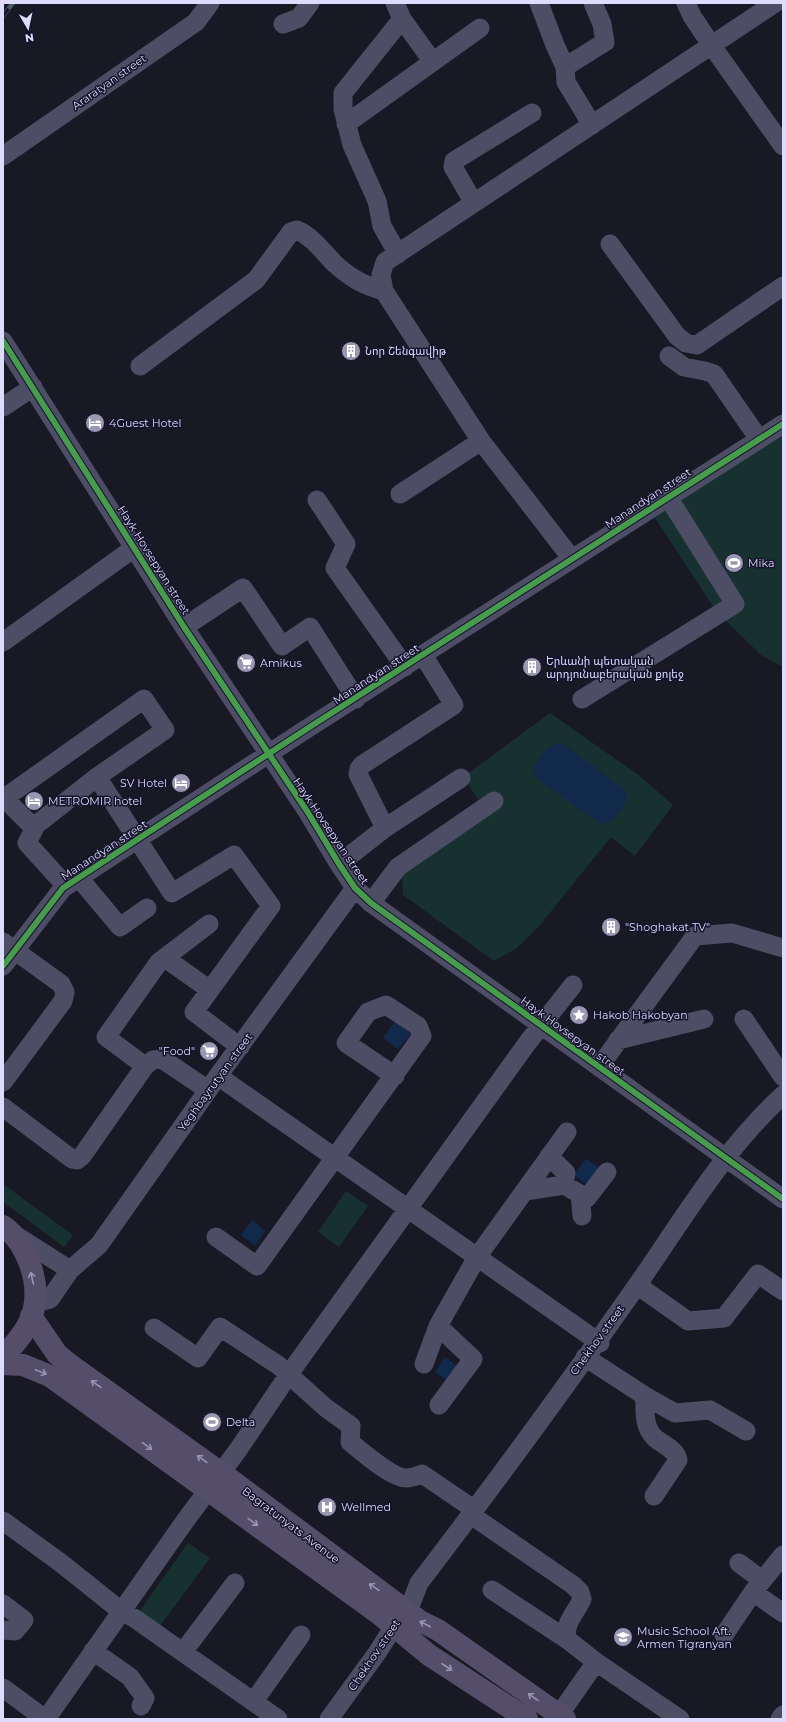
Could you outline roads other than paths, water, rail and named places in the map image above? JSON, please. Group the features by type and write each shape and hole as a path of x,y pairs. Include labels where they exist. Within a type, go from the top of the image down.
{"main road":[{"path":"3,1357 17,1341 33,1309 34,1282 29,1265 23,1250 8,1229"},
{"name":"Bagratunyats Avenue","path":"33,1309 57,1354 69,1364 215,1481 400,1618 429,1655 526,1719"},
{"name":"Bagratunyats Avenue","path":"3,1364 23,1365 50,1376 215,1481"},
{"name":"Bagratunyats Avenue","path":"400,1618 420,1621 438,1630 562,1717"}],"street":[{"name":"Araratyan street","path":"3,156 196,22 210,3"},
{"path":"283,24 299,18 310,3"},
{"path":"539,3 565,67 566,82 592,125"},
{"path":"565,67 605,42 602,24 593,3"},
{"path":"686,3 692,16 712,46 783,146"},
{"path":"572,559 481,441 384,292 381,275 385,262 776,3"},
{"path":"398,254 382,226 377,201 355,150 346,124 343,109 343,93 398,11 433,62"},
{"path":"346,124 480,28"},
{"path":"474,203 453,167 454,161 532,113"},
{"path":"140,366 256,280 291,232 298,230 306,234 336,264 361,284 384,292"},
{"path":"610,244 677,336 686,343 697,345 783,286"},
{"name":"Hayk Hovsepyan street","path":"3,341 184,627 307,812 355,888 371,903 783,1199"},
{"path":"669,356 684,367 714,374 759,439"},
{"path":"3,407 33,387"},
{"name":"Manandyan street","path":"3,966 9,946 72,882 783,424"},
{"path":"400,494 481,441"},
{"path":"582,699 735,604 668,497"},
{"path":"317,500 346,544 335,568 405,667"},
{"path":"3,642 134,548"},
{"path":"184,627 243,588 282,646 310,627 356,699"},
{"path":"385,828 358,774 359,769 362,765 454,705 423,655"},
{"path":"34,828 3,798 144,699 165,730 97,777 36,825 27,843 72,882 120,927 147,908"},
{"path":"97,777 172,893 234,855 271,906 194,1012 240,1046"},
{"path":"339,864 385,828 461,778"},
{"path":"371,903 398,867 494,801"},
{"name":"Yeghbayrutyan street","path":"33,1309 50,1299 70,1270 99,1245 213,1083 355,888"},
{"path":"145,1066 106,1038 159,962 209,924"},
{"path":"599,1067 695,936 732,933 783,948"},
{"path":"3,1082 63,1001 65,992 61,984 9,946"},
{"path":"165,958 210,990"},
{"path":"3,1688 46,1719 289,1374 542,1025 573,985"},
{"path":"618,1040 704,1019"},
{"path":"744,1019 783,1077"},
{"path":"3,1107 72,1159 77,1160 82,1156 145,1066 153,1060 162,1059 213,1083 334,1158 599,1342"},
{"path":"216,1237 256,1266 395,1076"},
{"name":"Chekhov street","path":"329,1719 377,1653 412,1601 417,1591 426,1586 474,1514 762,1114 783,1094"},
{"name":"Chekhov street","path":"730,1160 783,1103"},
{"path":"424,1364 438,1326 477,1257 567,1132"},
{"path":"549,1156 566,1173 582,1216"},
{"path":"525,1191 572,1190 587,1198 607,1172"},
{"path":"8,1229 70,1270"},
{"path":"639,1286 688,1321 724,1318 758,1274 783,1291"},
{"path":"438,1326 473,1360 439,1405"},
{"path":"154,1328 198,1358 220,1327 278,1365 326,1408 351,1426 350,1442 371,1460 393,1473 406,1478 422,1474 474,1514 573,1585 580,1592 582,1599 567,1626 565,1633 568,1640"},
{"path":"587,1358 645,1396 675,1413 710,1410 746,1431"},
{"path":"645,1396 647,1426 654,1437 676,1454 678,1460 654,1496"},
{"path":"3,1521 61,1563 121,1611 134,1618 184,1652 278,1719"},
{"path":"724,1634 758,1586 783,1555"},
{"path":"739,1563 783,1613"},
{"path":"184,1652 235,1583"},
{"path":"492,1590 568,1640 596,1662 680,1719"},
{"path":"3,1604 24,1620 15,1631 3,1630"},
{"path":"254,1701 301,1635"},
{"path":"93,1651 130,1677 145,1698 141,1706"},
{"path":"562,1717 596,1662"},
{"path":"780,1719 783,1715"}],"water":[{"path":"557,743 562,743 626,791 627,795 625,803 612,821 601,824 533,776 534,767 540,756"},
{"path":"395,1021 411,1034 398,1049 383,1038"},
{"path":"586,1159 600,1168 588,1185 574,1175"},
{"path":"252,1220 265,1231 255,1246 241,1235"},
{"path":"445,1357 458,1367 448,1381 435,1372"}],"railway":[{"path":"3,16 13,3"}],"place":[{"name":"Նոր Շենգավիթ","path":"351,351"},
{"name":"4Guest Hotel","path":"95,423"},
{"name":"Mika","path":"734,563"},
{"name":"Amikus","path":"246,663"},
{"name":"Երևանի պետական արդյունաբերական քոլեջ","path":"532,667"},
{"name":"SV Hotel","path":"181,783"},
{"name":"METROMIR hotel","path":"34,801"},
{"name":"\"Shoghakat TV\"","path":"611,927"},
{"name":"Hakob Hakobyan","path":"579,1015"},
{"name":"\"Food\"","path":"209,1051"},
{"name":"Delta","path":"212,1422"},
{"name":"Wellmed","path":"327,1507"},
{"name":"Music School Aft. Armen Tigranyan","path":"623,1637"}]}
